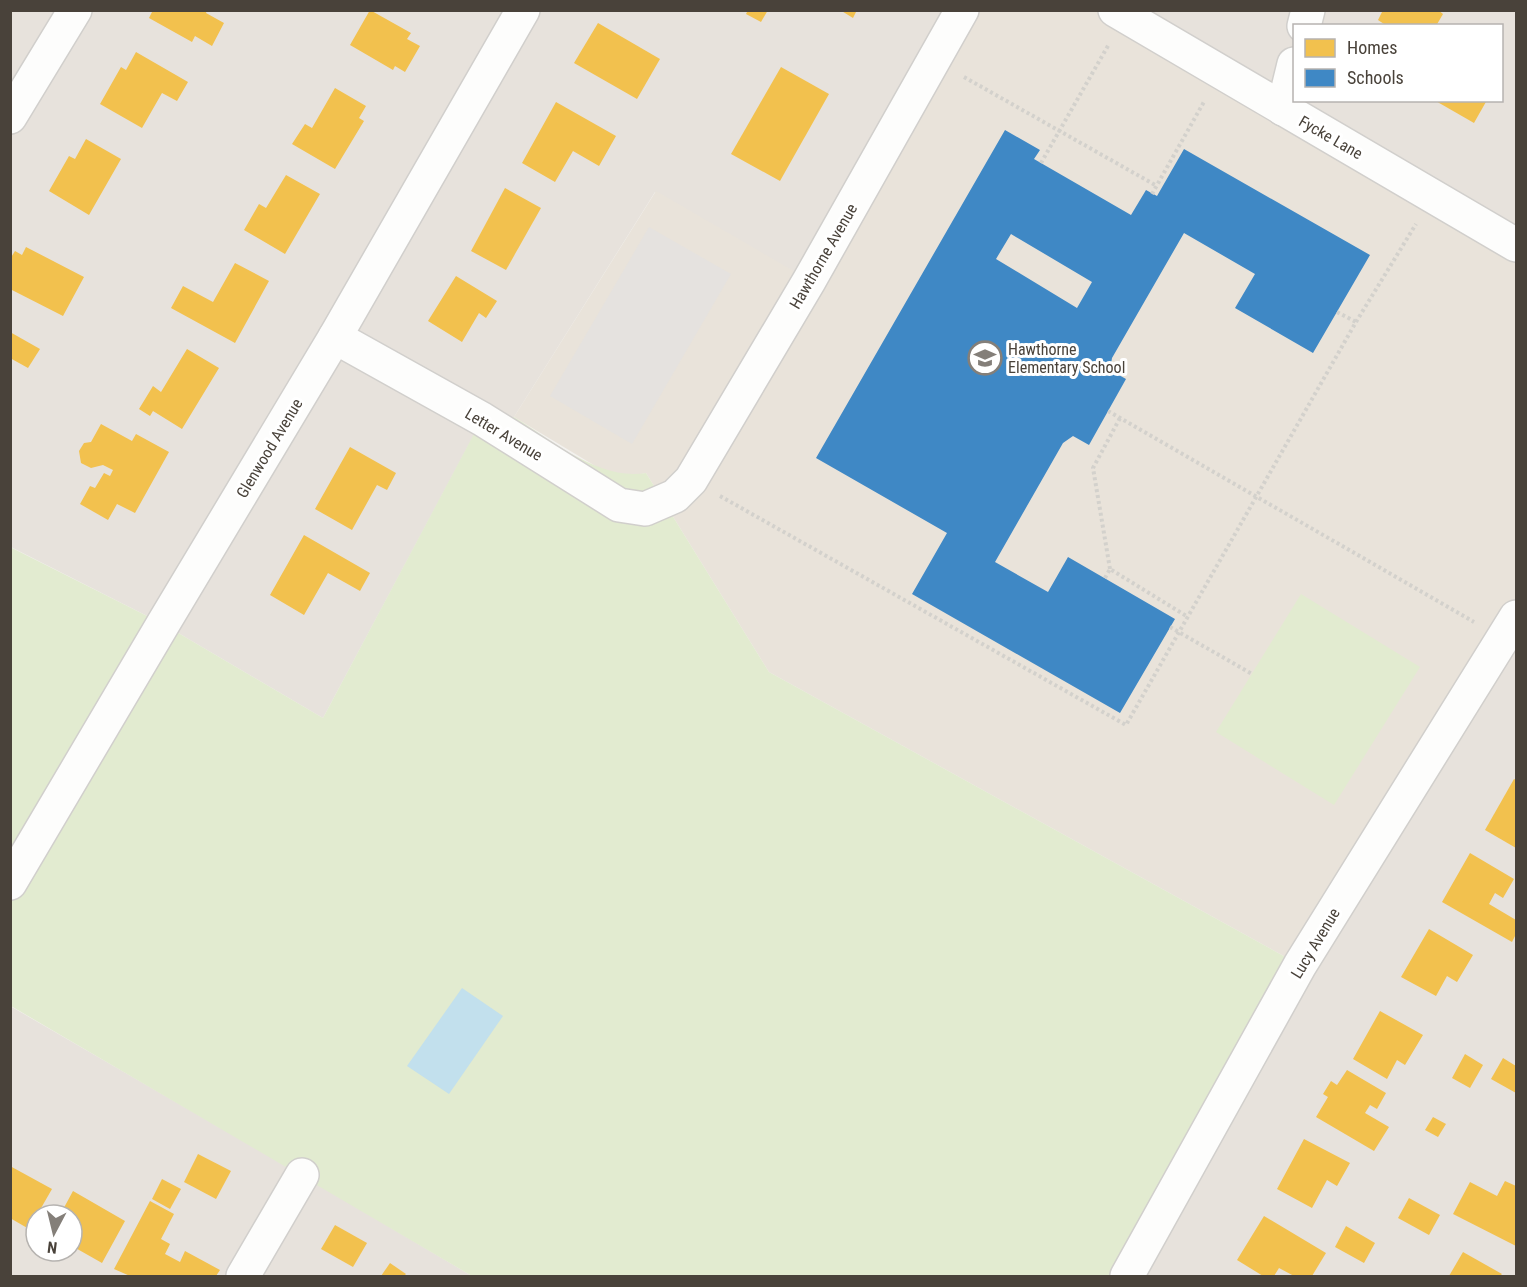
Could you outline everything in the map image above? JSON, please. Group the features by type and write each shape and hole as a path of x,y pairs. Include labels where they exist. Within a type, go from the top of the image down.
{"street":[{"path":"10,117 75,10"},
{"name":"Glenwood Avenue","path":"10,883 335,337 523,10"},
{"name":"Hawthorne Avenue","path":"683,488 809,281 962,10"},
{"name":"Fycke Lane","path":"1113,26 1283,109 1516,245"},
{"path":"1283,109 1293,68"},
{"name":"Letter Avenue","path":"335,337 482,419 619,505 645,509 683,488"},
{"name":"Lucy Avenue","path":"1126,1276 1300,965 1510,628"},
{"path":"243,1276 302,1175"}],"path":[{"path":"1041,163 1113,26"},
{"path":"961,75 1157,186"},
{"path":"1152,194 1207,96"},
{"path":"683,488 1126,725 1356,322 1418,221"},
{"path":"1337,312 1356,322"},
{"path":"1108,411 1256,496 1510,628"},
{"path":"1105,578 1110,569 1092,468 1120,418"},
{"path":"1110,569 1188,617"},
{"path":"1170,627 1252,674"}],"shaded area":[{"path":"10,11 962,11 809,281 655,192 514,417 475,433 323,718 163,624 11,547"},
{"path":"962,11 1115,11 1516,245 1516,617 1300,965 769,672 646,473 631,476 602,470 514,417 656,191 809,280"},
{"path":"1115,11 1516,11 1516,245"},
{"path":"649,227 731,274 632,444 550,396"},
{"path":"1516,617 1516,1276 1127,1276"},
{"path":"10,1006 302,1175 472,1276 11,1276"}],"green space":[{"path":"514,417 560,447 594,465 628,474 646,473 769,672 1300,965 1127,1276 472,1276 11,1006 10,547 163,624 323,718 475,432"},
{"path":"1301,594 1420,667 1334,805 1216,732"}],"water":[{"path":"462,988 503,1016 449,1094 407,1066"}],"building: Homes":[{"path":"153,10 207,10 206,13 224,23 212,46 195,36 192,42 149,18"},
{"path":"370,10 411,33 407,39 420,46 405,72 395,66 393,70 350,45"},
{"path":"748,10 768,10 761,22 746,14"},
{"path":"840,10 857,10 853,18"},
{"path":"1383,10 1438,10 1443,14 1437,24 1384,24 1378,20"},
{"path":"598,23 660,59 637,99 574,63"},
{"path":"136,52 188,82 177,101 162,93 142,128 100,104 121,67 126,70"},
{"path":"781,67 829,94 780,181 731,154"},
{"path":"335,88 366,106 359,118 364,121 335,169 292,144 305,124 312,128"},
{"path":"556,102 616,136 599,166 573,151 555,182 522,163"},
{"path":"1437,102 1486,102 1474,123"},
{"path":"86,139 121,159 89,215 49,191 69,156 75,159"},
{"path":"286,175 320,194 285,254 244,230 259,204 266,208"},
{"path":"505,188 541,208 506,270 471,251"},
{"path":"26,247 84,277 63,316 10,289 10,259 15,251 22,255"},
{"path":"235,263 269,281 235,343 171,308 183,286 213,302"},
{"path":"456,276 497,301 486,318 479,313 462,342 428,321"},
{"path":"10,332 40,349 28,368 10,358"},
{"path":"187,349 219,368 182,429 153,411 150,416 139,409 153,386 161,392"},
{"path":"101,424 132,441 136,434 169,452 135,513 117,504 108,520 80,504 90,486 95,488 104,473 110,476 113,470 103,465 91,468 81,463 79,451 84,443 91,442"},
{"path":"350,447 396,473 387,490 377,485 352,530 315,509"},
{"path":"304,535 370,573 360,591 328,573 304,615 270,595"},
{"path":"1514,779 1516,780 1516,848 1485,830"},
{"path":"1470,853 1514,879 1503,898 1495,893 1489,904 1516,920 1516,934 1512,942 1442,902"},
{"path":"1429,929 1473,955 1457,982 1447,976 1436,996 1401,977"},
{"path":"1380,1011 1423,1035 1405,1065 1397,1060 1387,1079 1353,1059"},
{"path":"1465,1054 1483,1065 1470,1088 1452,1078"},
{"path":"1503,1058 1516,1066 1516,1093 1491,1079"},
{"path":"1347,1070 1386,1093 1377,1109 1370,1105 1365,1113 1389,1127 1374,1151 1316,1117 1328,1097 1323,1094 1331,1081 1337,1085"},
{"path":"1433,1117 1446,1124 1438,1137 1425,1130"},
{"path":"1304,1139 1350,1163 1337,1186 1327,1180 1312,1208 1277,1189"},
{"path":"198,1154 231,1171 216,1199 184,1182"},
{"path":"10,1166 52,1189 44,1203 24,1203 24,1226 10,1218"},
{"path":"162,1179 181,1189 170,1209 152,1199"},
{"path":"1505,1181 1516,1186 1516,1246 1453,1214 1470,1182 1497,1196"},
{"path":"73,1191 125,1221 102,1263 84,1253 84,1203 66,1203"},
{"path":"1409,1198 1440,1215 1429,1235 1398,1218"},
{"path":"150,1201 174,1214 161,1239 170,1244 165,1254 180,1262 185,1251 220,1270 216,1276 130,1276 114,1269"},
{"path":"1264,1216 1326,1253 1312,1276 1294,1276 1279,1268 1274,1276 1263,1276 1237,1260"},
{"path":"335,1225 367,1243 353,1267 321,1249"},
{"path":"1346,1226 1375,1243 1364,1263 1335,1247"},
{"path":"1463,1252 1502,1274 1500,1276 1449,1276"},
{"path":"390,1263 406,1274 404,1276 381,1276"}],"building: Schools":[{"path":"1005,130 1040,150 1034,159 1131,215 1146,190 1157,196 1184,149 1370,255 1313,353 1235,308 1255,274 1184,233 1112,358 1110,370 1126,379 1089,445 1073,436 1063,443 995,562 1048,592 1068,557 1175,619 1120,713 912,594 947,533 816,458","holes":["1011,234 1092,282 1077,308 996,259"]}],"place":[{"name":"Hawthorne Elementary School","path":"985,358"}]}
